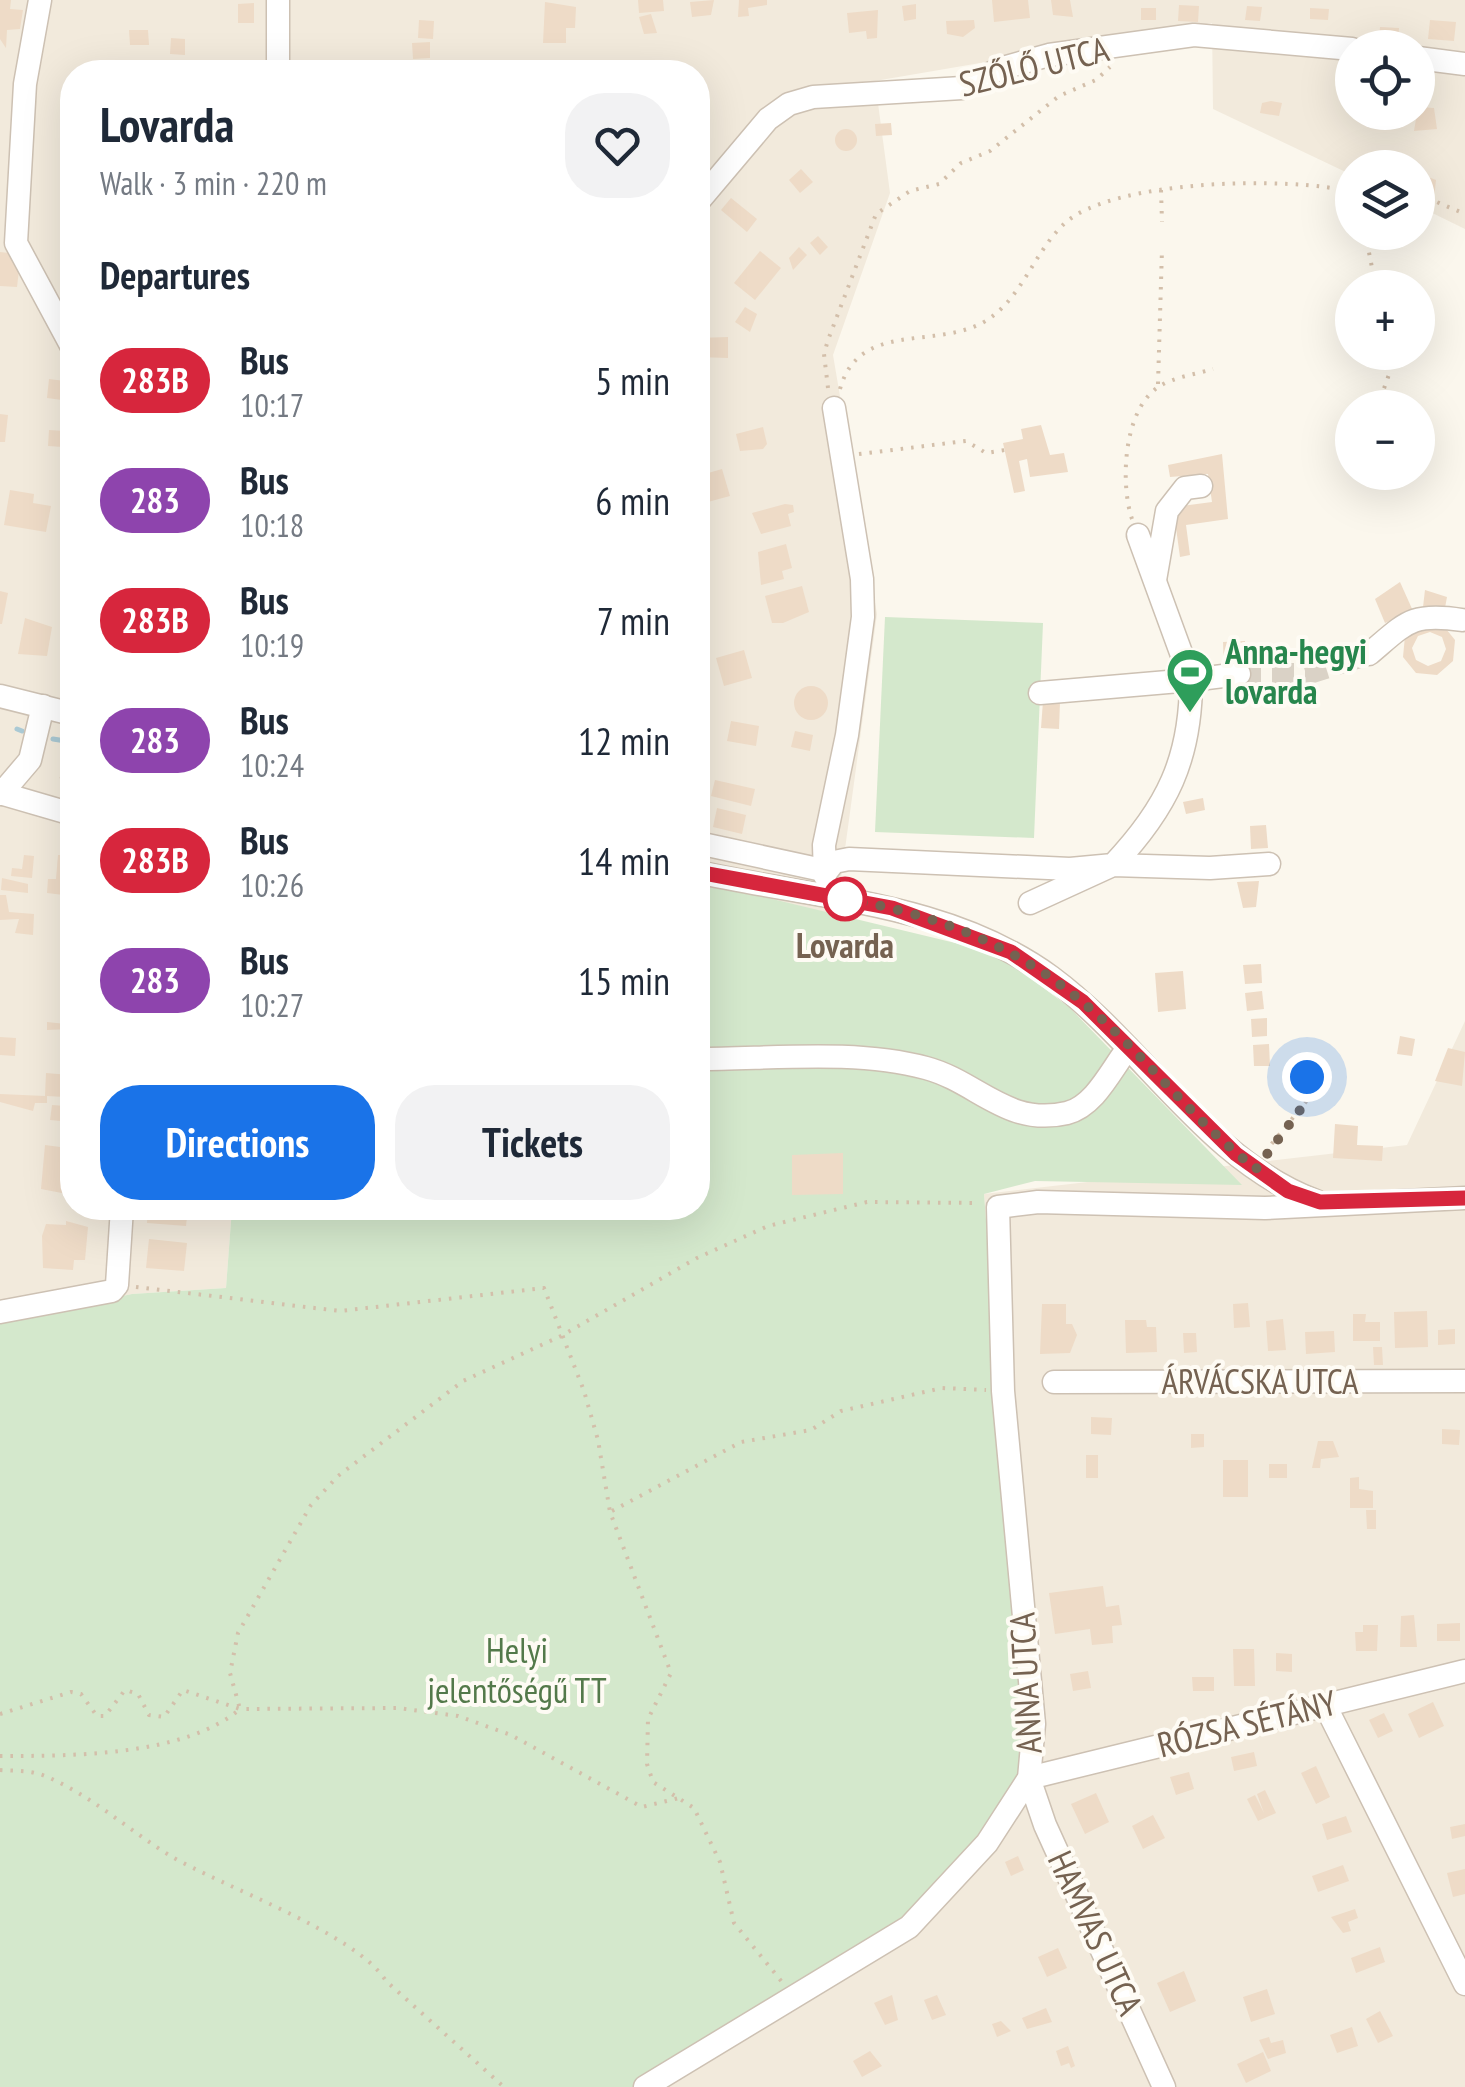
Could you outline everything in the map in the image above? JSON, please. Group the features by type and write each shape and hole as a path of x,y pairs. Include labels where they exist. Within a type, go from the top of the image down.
{"street":[{"path":"40,0 25,84 16,243 60,326"},
{"path":"278,0 278,60"},
{"name":"SZŐLŐ UTCA","path":"710,188 768,120 788,104 827,96 962,88 999,69 1049,55 1126,44 1214,35 1265,44 1335,48"},
{"path":"1435,60 1465,64"},
{"path":"823,882 824,844 848,735 863,618 862,580 834,408"},
{"path":"1155,583 1167,512 1185,488 1201,486"},
{"path":"1030,903 1113,866 1155,815 1178,772 1191,726 1191,680 1138,535"},
{"path":"1369,654 1413,618 1430,615 1462,620"},
{"path":"1040,694 1238,674"},
{"path":"0,696 60,711"},
{"path":"43,706 30,760 1,793 60,810"},
{"path":"710,848 823,882 1011,952 1083,1002 1256,1169 1288,1191 1320,1202"},
{"path":"823,882 834,862 850,859 1070,869 1269,864"},
{"path":"710,873 823,882"},
{"path":"710,1059 884,1059 967,1084 1007,1111 1048,1116 1088,1104 1128,1048"},
{"path":"998,1208 1038,1202 1265,1208 1463,1191"},
{"name":"ANNA UTCA","path":"645,2087 909,1928 987,1844 1029,1778 1034,1724 1003,1392 998,1208"},
{"path":"0,1312 105,1296 116,1285 121,1220"},
{"name":"ÁRVÁCSKA UTCA","path":"1054,1382 1465,1382"},
{"name":"RÓZSA SÉTÁNY","path":"1029,1778 1465,1671"},
{"path":"1326,1705 1465,1984"},
{"name":"HAMVAS UTCA","path":"1029,1778 1045,1825 1164,2087"}],"path":[{"path":"834,408 824,354 876,214 910,191 939,184 961,163 990,150 1034,120 1059,96 1096,80 1107,72 1116,50 1126,44"},
{"path":"834,408 848,368 866,352 894,340 949,334 981,323 1006,304 1055,232 1082,209 1116,196 1161,190 1318,183 1335,188"},
{"path":"1161,190 1162,222"},
{"path":"1435,201 1465,214"},
{"path":"1138,535 1124,496 1126,452 1141,411 1158,386 1162,249"},
{"path":"1158,386 1214,370"},
{"path":"843,470 850,458 871,450 906,451 966,441 986,453 1004,450"},
{"path":"1256,1169 1309,1098 1304,1068"},
{"path":"240,1709 230,1673 238,1633 311,1504 338,1476 463,1382 561,1336 697,1258 768,1226 867,1202 936,1200 998,1208"},
{"path":"116,1285 340,1311 544,1288 598,1440 610,1512 671,1673 648,1718 647,1764 654,1782 694,1808 720,1862 734,1923 794,1996"},
{"path":"610,1512 741,1442 811,1430 841,1411 942,1388 1003,1392"},
{"path":"0,1714 71,1692 81,1694 97,1716 104,1716 126,1690 138,1694 149,1714 164,1717 183,1690 240,1709 398,1708 458,1716 544,1751 642,1807 679,1798"},
{"path":"0,1756 154,1748 220,1726 240,1709"},
{"path":"0,1770 46,1776 86,1797 171,1856 330,1938 378,1968 386,1981 504,2087"}],"shaded area":[{"path":"0,0 1465,0 1465,229 1435,214 1435,150 1335,150 1335,167 1213,109 1212,23 875,81 890,193 833,355 877,614 836,915 710,884 710,60 60,60 60,1220 231,1220 226,1288 132,1294 0,1322"},
{"path":"1465,1021 1465,2087 634,2087 1025,1726 984,1194 1407,1145"}],"green space":[{"path":"885,617 1043,623 1034,838 875,832"},
{"name":"Helyi jelentőségű TT","path":"710,884 997,953 1069,1007 1242,1185 1035,1181 984,1194 1029,1778 909,1927 645,2087 0,2087 0,1322 132,1294 226,1288 231,1220 710,1220"}],"building":[{"path":"0,0 11,0 10,9 23,10 20,29 7,30 6,48 0,39"},
{"path":"638,0 663,0 664,11 639,13"},
{"path":"714,0 711,15 692,17 690,2"},
{"path":"739,0 767,0 767,5 748,8 749,16 738,17"},
{"path":"992,0 1028,0 1030,18 994,22"},
{"path":"1051,0 1070,0 1073,17 1053,15"},
{"path":"545,2 576,7 575,28 566,28 566,43 543,43"},
{"path":"254,3 254,23 238,23 238,4"},
{"path":"916,4 916,19 904,21 902,6"},
{"path":"1179,5 1199,6 1198,22 1178,21"},
{"path":"1247,6 1262,7 1260,21 1245,20"},
{"path":"1141,8 1156,8 1156,20 1141,20"},
{"path":"1310,8 1329,9 1328,20 1310,19"},
{"path":"878,10 877,38 867,39 866,31 849,33 847,13"},
{"path":"651,14 657,33 644,34 639,17"},
{"path":"419,20 434,21 433,39 418,38"},
{"path":"974,20 975,28 963,37 947,34 946,21"},
{"path":"1430,20 1456,22 1454,41 1435,40 1435,30 1429,30"},
{"path":"129,30 148,30 149,45 130,45"},
{"path":"171,38 185,39 185,55 170,54"},
{"path":"430,42 430,58 413,59 412,43"},
{"path":"1262,103 1282,103 1279,116 1260,113"},
{"path":"891,123 892,135 876,136 875,124"},
{"path":"846,129 857,140 846,151 835,140"},
{"path":"801,169 813,182 800,193 789,180"},
{"path":"731,198 757,219 747,232 721,210"},
{"path":"818,236 828,247 820,255 810,243"},
{"path":"799,247 807,255 793,270 789,258"},
{"path":"760,251 781,268 755,300 734,283"},
{"path":"0,252 9,253 19,270 17,287 0,286"},
{"path":"745,307 757,314 750,332 735,322"},
{"path":"728,337 728,358 710,357 710,338"},
{"path":"49,379 60,380 60,400 47,398"},
{"path":"0,414 8,415 5,442 0,442"},
{"path":"1041,425 1050,455 1064,453 1068,472 1030,477 1027,459 1019,461 1025,491 1014,493 1003,443 1023,439 1021,429"},
{"path":"763,427 767,444 763,449 740,451 736,434"},
{"path":"49,430 60,431 60,447 48,446"},
{"path":"1222,454 1228,519 1186,525 1190,555 1180,557 1176,528 1171,528 1174,507 1212,502 1208,474 1170,477 1168,465"},
{"path":"722,469 730,496 710,501 710,472"},
{"path":"10,490 34,494 33,503 51,506 46,532 4,525"},
{"path":"793,505 794,512 788,514 791,526 761,534 752,513"},
{"path":"786,544 792,568 782,571 784,579 761,585 758,552"},
{"path":"1400,582 1413,611 1385,623 1375,599"},
{"path":"802,586 809,612 783,623 772,623 765,596"},
{"path":"1425,590 1447,597 1444,613 1423,607"},
{"path":"0,591 8,593 2,624 0,624"},
{"path":"25,618 52,627 47,656 18,654"},
{"path":"1442,624 1455,640 1453,661 1437,675 1416,673 1403,657 1405,636 1412,627","holes":["1430,632 1442,637 1446,649 1441,661 1428,666 1416,660 1412,648 1418,636"]},
{"path":"1245,641 1246,665 1224,670 1223,642"},
{"path":"744,650 752,678 724,686 716,658"},
{"path":"811,686 823,691 828,703 823,715 811,720 799,715 794,703 799,691"},
{"path":"1043,701 1060,702 1059,729 1041,728"},
{"path":"731,721 759,726 756,746 727,741"},
{"path":"795,731 813,735 810,751 791,747"},
{"path":"715,780 755,789 751,806 711,796"},
{"path":"1203,798 1205,810 1186,814 1183,802"},
{"path":"717,808 746,815 742,834 713,827"},
{"path":"1266,825 1268,848 1251,849 1250,826"},
{"path":"24,855 34,856 32,878 11,876 12,868 22,869"},
{"path":"60,855 60,895 47,893 48,879 56,879"},
{"path":"2,878 28,884 28,893 1,890"},
{"path":"1259,881 1256,907 1243,908 1237,882"},
{"path":"0,895 6,895 9,912 34,914 33,935 15,933 19,919 0,920"},
{"path":"1261,964 1262,983 1245,984 1243,965"},
{"path":"1183,971 1186,1009 1158,1012 1155,973"},
{"path":"1262,991 1264,1009 1247,1011 1245,993"},
{"path":"1267,1018 1267,1036 1252,1037 1251,1019"},
{"path":"47,1022 60,1023 60,1029 47,1030"},
{"path":"1400,1036 1415,1039 1412,1056 1397,1054"},
{"path":"0,1037 16,1038 15,1056 0,1055"},
{"path":"1269,1044 1270,1066 1254,1066 1253,1045"},
{"path":"1448,1048 1465,1052 1462,1086 1435,1081"},
{"path":"46,1073 60,1074 60,1097 47,1096 47,1103 35,1103 33,1111 0,1102 0,1094 45,1096"},
{"path":"52,1105 60,1106 60,1121 50,1120"},
{"path":"1335,1124 1358,1126 1357,1145 1383,1146 1382,1161 1333,1158"},
{"path":"45,1145 60,1147 60,1193 41,1189"},
{"path":"843,1153 843,1194 792,1195 792,1155"},
{"path":"147,1220 187,1220 186,1226"},
{"path":"66,1221 88,1227 85,1260 74,1260 73,1270 43,1268 42,1236 46,1224 66,1225"},
{"path":"149,1239 187,1243 184,1271 146,1268"},
{"path":"1248,1303 1250,1327 1234,1328 1233,1304"},
{"path":"1042,1304 1066,1304 1066,1324 1072,1324 1077,1335 1070,1353 1040,1354"},
{"path":"1427,1311 1428,1347 1395,1348 1394,1312"},
{"path":"1353,1314 1366,1314 1365,1322 1380,1322 1380,1341 1353,1341"},
{"path":"1283,1319 1286,1350 1268,1351 1266,1321"},
{"path":"1125,1320 1146,1320 1147,1327 1156,1327 1157,1352 1126,1353"},
{"path":"1455,1329 1455,1344 1438,1345 1438,1330"},
{"path":"1334,1331 1335,1352 1306,1354 1305,1332"},
{"path":"1183,1333 1196,1333 1197,1352 1184,1353"},
{"path":"1373,1347 1382,1347 1383,1365 1374,1365"},
{"path":"1091,1417 1112,1418 1111,1435 1091,1434"},
{"path":"1442,1429 1460,1430 1459,1445 1442,1444"},
{"path":"1191,1434 1204,1434 1204,1447 1191,1448"},
{"path":"1318,1441 1333,1441 1339,1457 1321,1459 1320,1468 1312,1468"},
{"path":"1086,1455 1098,1455 1098,1478 1086,1478"},
{"path":"1223,1460 1248,1460 1248,1497 1223,1497"},
{"path":"1269,1464 1287,1464 1287,1478 1269,1478"},
{"path":"1359,1477 1359,1489 1373,1491 1373,1508 1350,1508 1350,1478"},
{"path":"1366,1510 1376,1510 1376,1529 1367,1529"},
{"path":"1103,1586 1106,1607 1119,1605 1122,1625 1112,1626 1113,1643 1092,1645 1090,1629 1055,1634 1049,1593"},
{"path":"1414,1615 1417,1647 1400,1647 1401,1616"},
{"path":"1460,1623 1460,1641 1437,1641 1437,1624"},
{"path":"1363,1625 1378,1625 1377,1651 1356,1651 1355,1632 1363,1632"},
{"path":"1233,1649 1254,1649 1255,1686 1234,1686"},
{"path":"1276,1653 1292,1654 1292,1672 1276,1671"},
{"path":"1088,1671 1091,1688 1073,1691 1070,1674"},
{"path":"1192,1677 1214,1677 1214,1691 1193,1691"},
{"path":"1433,1702 1444,1726 1419,1738 1408,1714"},
{"path":"1384,1713 1393,1731 1378,1738 1369,1720"},
{"path":"1254,1752 1257,1766 1234,1771 1231,1757"},
{"path":"1316,1766 1330,1797 1316,1804 1301,1773"},
{"path":"1189,1772 1194,1789 1176,1795 1170,1777"},
{"path":"1265,1790 1276,1813 1258,1821 1247,1799 1255,1795 1264,1813 1257,1794"},
{"path":"1096,1793 1109,1822 1085,1834 1071,1804"},
{"path":"1153,1815 1165,1838 1143,1849 1132,1826"},
{"path":"1346,1816 1352,1832 1327,1840 1322,1824"},
{"path":"1465,1824 1465,1836 1452,1839 1450,1827"},
{"path":"1018,1856 1024,1870 1011,1876 1005,1862"},
{"path":"1343,1865 1349,1881 1318,1892 1312,1876"},
{"path":"1465,1869 1465,1894 1453,1897 1447,1873"},
{"path":"1355,1909 1358,1918 1348,1922 1351,1931 1343,1933 1331,1917"},
{"path":"1380,1947 1385,1962 1356,1973 1351,1958"},
{"path":"1058,1948 1067,1968 1047,1977 1038,1957"},
{"path":"1184,1971 1196,2001 1170,2012 1157,1983"},
{"path":"1267,1989 1275,2014 1251,2022 1243,1997"},
{"path":"892,1995 898,2020 885,2025 874,2003"},
{"path":"937,1995 946,2015 932,2020 924,2000"},
{"path":"1046,2008 1052,2022 1027,2029 1022,2018"},
{"path":"1380,2011 1393,2036 1378,2043 1366,2019"},
{"path":"1001,2021 1011,2031 997,2037 992,2024"},
{"path":"1352,2027 1358,2046 1337,2053 1330,2035"},
{"path":"1269,2037 1271,2043 1283,2040 1286,2053 1268,2059 1259,2040"},
{"path":"1068,2046 1075,2066 1071,2068 1069,2063 1061,2066 1056,2051"},
{"path":"870,2051 882,2066 862,2077 853,2061"},
{"path":"1263,2052 1271,2071 1246,2083 1237,2064"}],"waterway":[{"path":"17,729 22,731"},
{"path":"53,739 60,740"}],"tunnel":[{"path":"1239,674 1306,674 1369,654"}],"bus line":[{"name":"283B","path":"710,875 892,908 973,934 1011,952 1083,1002 1236,1154 1288,1191 1320,1202 1465,1198"}],"place":[{"name":"Anna-hegyi lovarda","path":"1190,714"},
{"name":"Lovarda","path":"845,899"}],"route":[{"path":"845,899 892,908 973,934 1048,975 1083,1002 1236,1154 1256,1169 1269,1146 1309,1098 1307,1077"}]}
